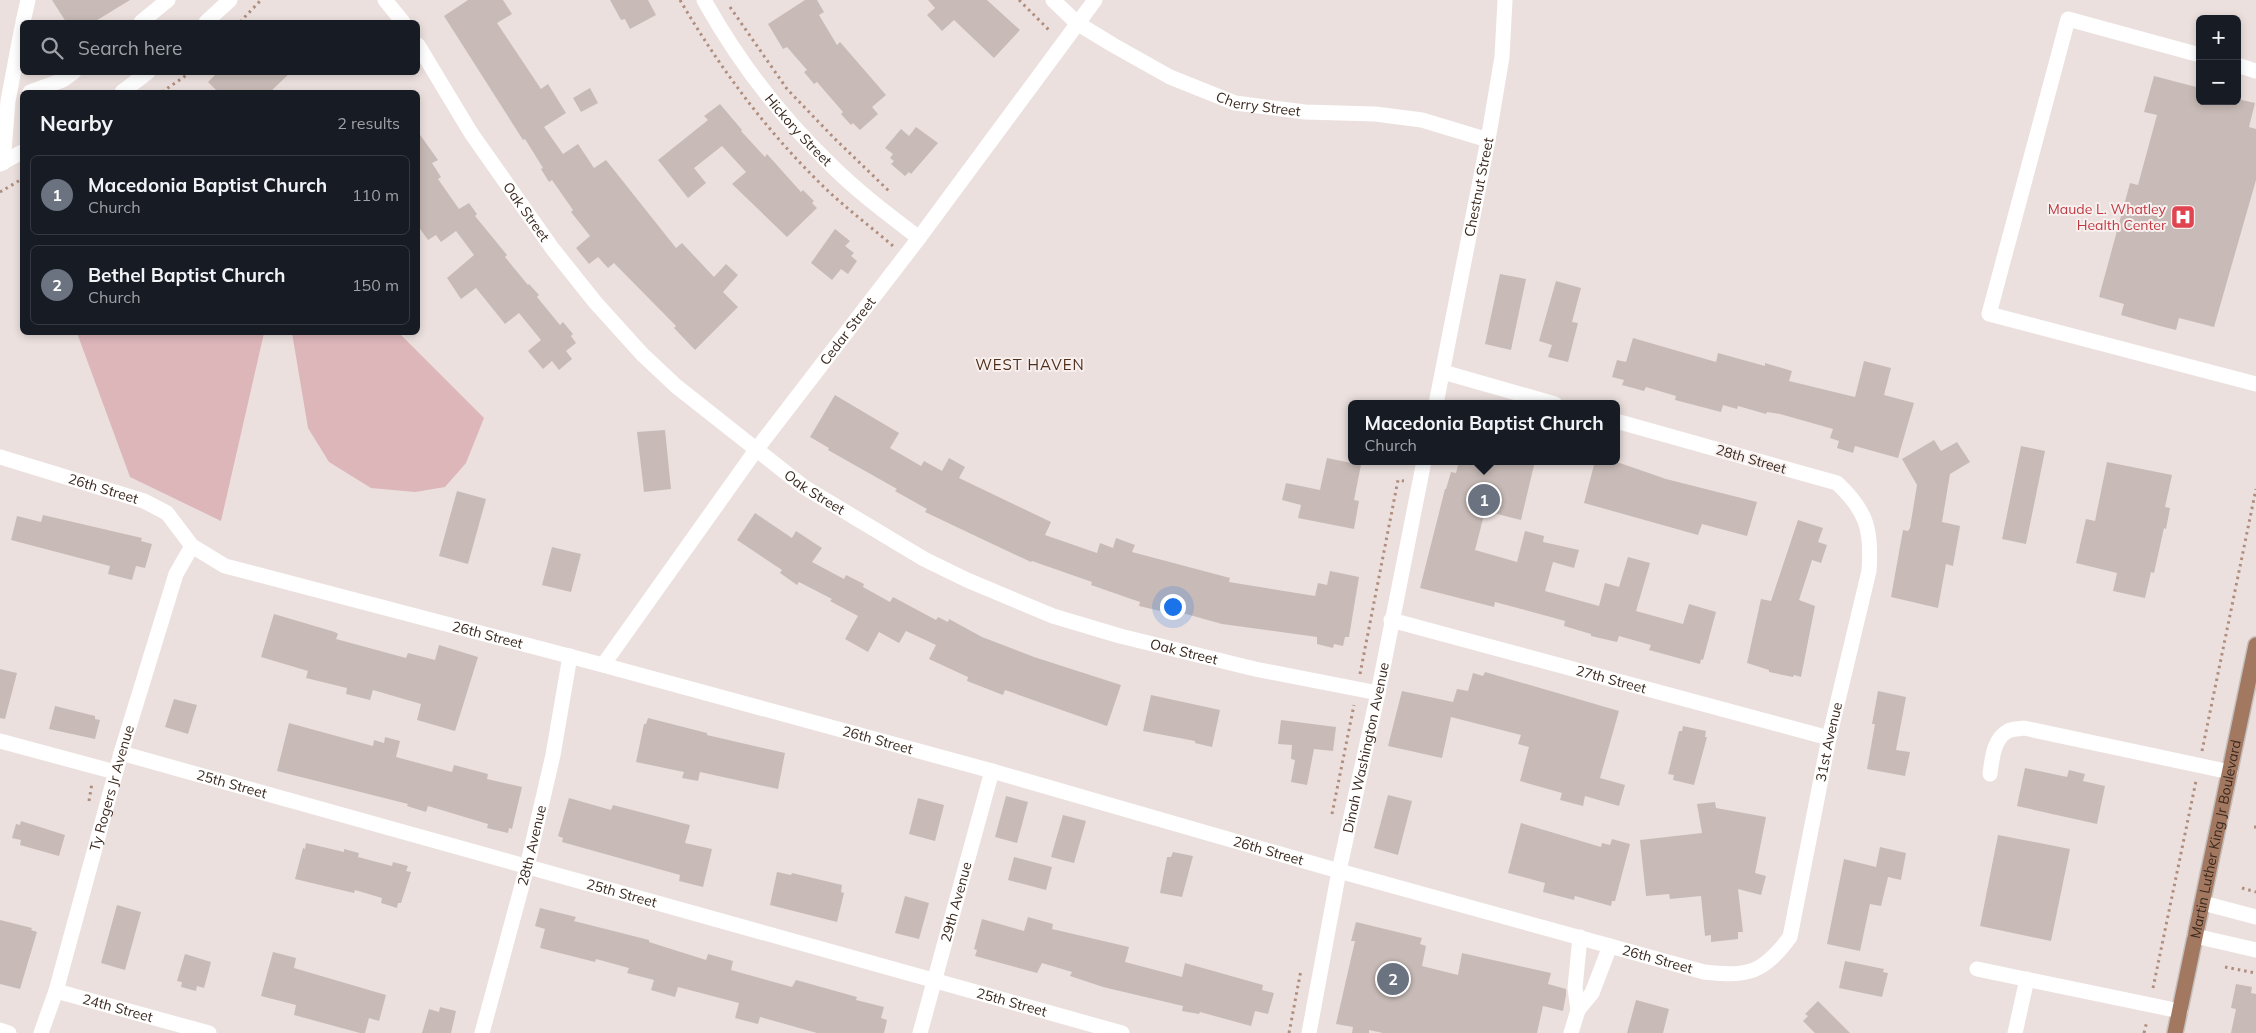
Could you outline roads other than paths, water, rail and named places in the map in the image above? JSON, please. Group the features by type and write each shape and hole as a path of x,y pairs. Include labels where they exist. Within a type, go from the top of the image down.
{"main road":[{"name":"Martin Luther King Jr Boulevard","path":"2175,1033 2256,646"}],"street":[{"path":"23,20 28,0"},
{"path":"144,20 168,0"},
{"path":"208,20 230,0"},
{"path":"385,0 401,20"},
{"name":"Hickory Street","path":"704,0 734,49 765,93 801,135 832,166 919,238"},
{"name":"Cherry Street","path":"1052,0 1077,22 1113,46 1170,77 1235,103 1305,112 1375,114 1422,120 1488,140"},
{"name":"Cedar Street","path":"602,665 756,450 919,238 1077,22 1096,0"},
{"name":"Chestnut Street","path":"1443,372 1502,58 1505,0"},
{"path":"2196,54 2068,19 1989,314 2256,384"},
{"path":"1,163 15,98 20,47"},
{"name":"Oak Street","path":"420,48 470,133 552,248 595,302 642,354 676,386 804,487 924,559 967,580 1053,616 1120,636 1255,669 1378,693"},
{"path":"2241,66 2256,71"},
{"path":"36,90 63,80 70,75"},
{"path":"125,90 144,75"},
{"path":"1,163 20,153"},
{"path":"1437,400 1443,372 1541,400"},
{"name":"28th Street","path":"1620,422 1837,483 1856,501 1866,523"},
{"name":"26th Street","path":"0,457 144,501 167,514 192,546 225,566 570,656 992,771 1339,871 1704,972 1728,975 1753,971 1775,957"},
{"name":"Dinah Washington Avenue","path":"1309,1033 1339,871 1378,693 1423,465"},
{"name":"31st Avenue","path":"1775,957 1790,937 1829,738 1869,571 1871,547 1866,523"},
{"name":"Ty Rogers Jr Avenue","path":"41,1033 56,991 121,752 176,574 192,546"},
{"name":"27th Street","path":"1391,620 1829,738"},
{"name":"28th Avenue","path":"482,1033 527,867 553,755 570,656"},
{"path":"1990,774 1993,753 1998,742 2007,731 2024,728 2230,772"},
{"path":"0,741 116,772"},
{"name":"25th Street","path":"121,752 1122,1033"},
{"name":"29th Avenue","path":"920,1033 992,771"},
{"path":"2203,903 2256,917"},
{"path":"2196,936 2256,950"},
{"path":"1578,1010 1575,988 1580,937"},
{"path":"1571,1033 1578,1010 1592,993 1610,946"},
{"path":"1977,969 2180,1011"},
{"path":"2015,1033 2027,980"},
{"name":"24th Street","path":"56,991 209,1033"},
{"path":"0,1030 9,1033"}],"place":[{"name":"Maude L. Whatley Health Center","path":"2183,217"},
{"name":"Macedonia Baptist Church","path":"1484,500"},
{"name":"Bethel Baptist Church","path":"1393,979"}],"district":[{"name":"WEST HAVEN","path":"1030,364"}]}
